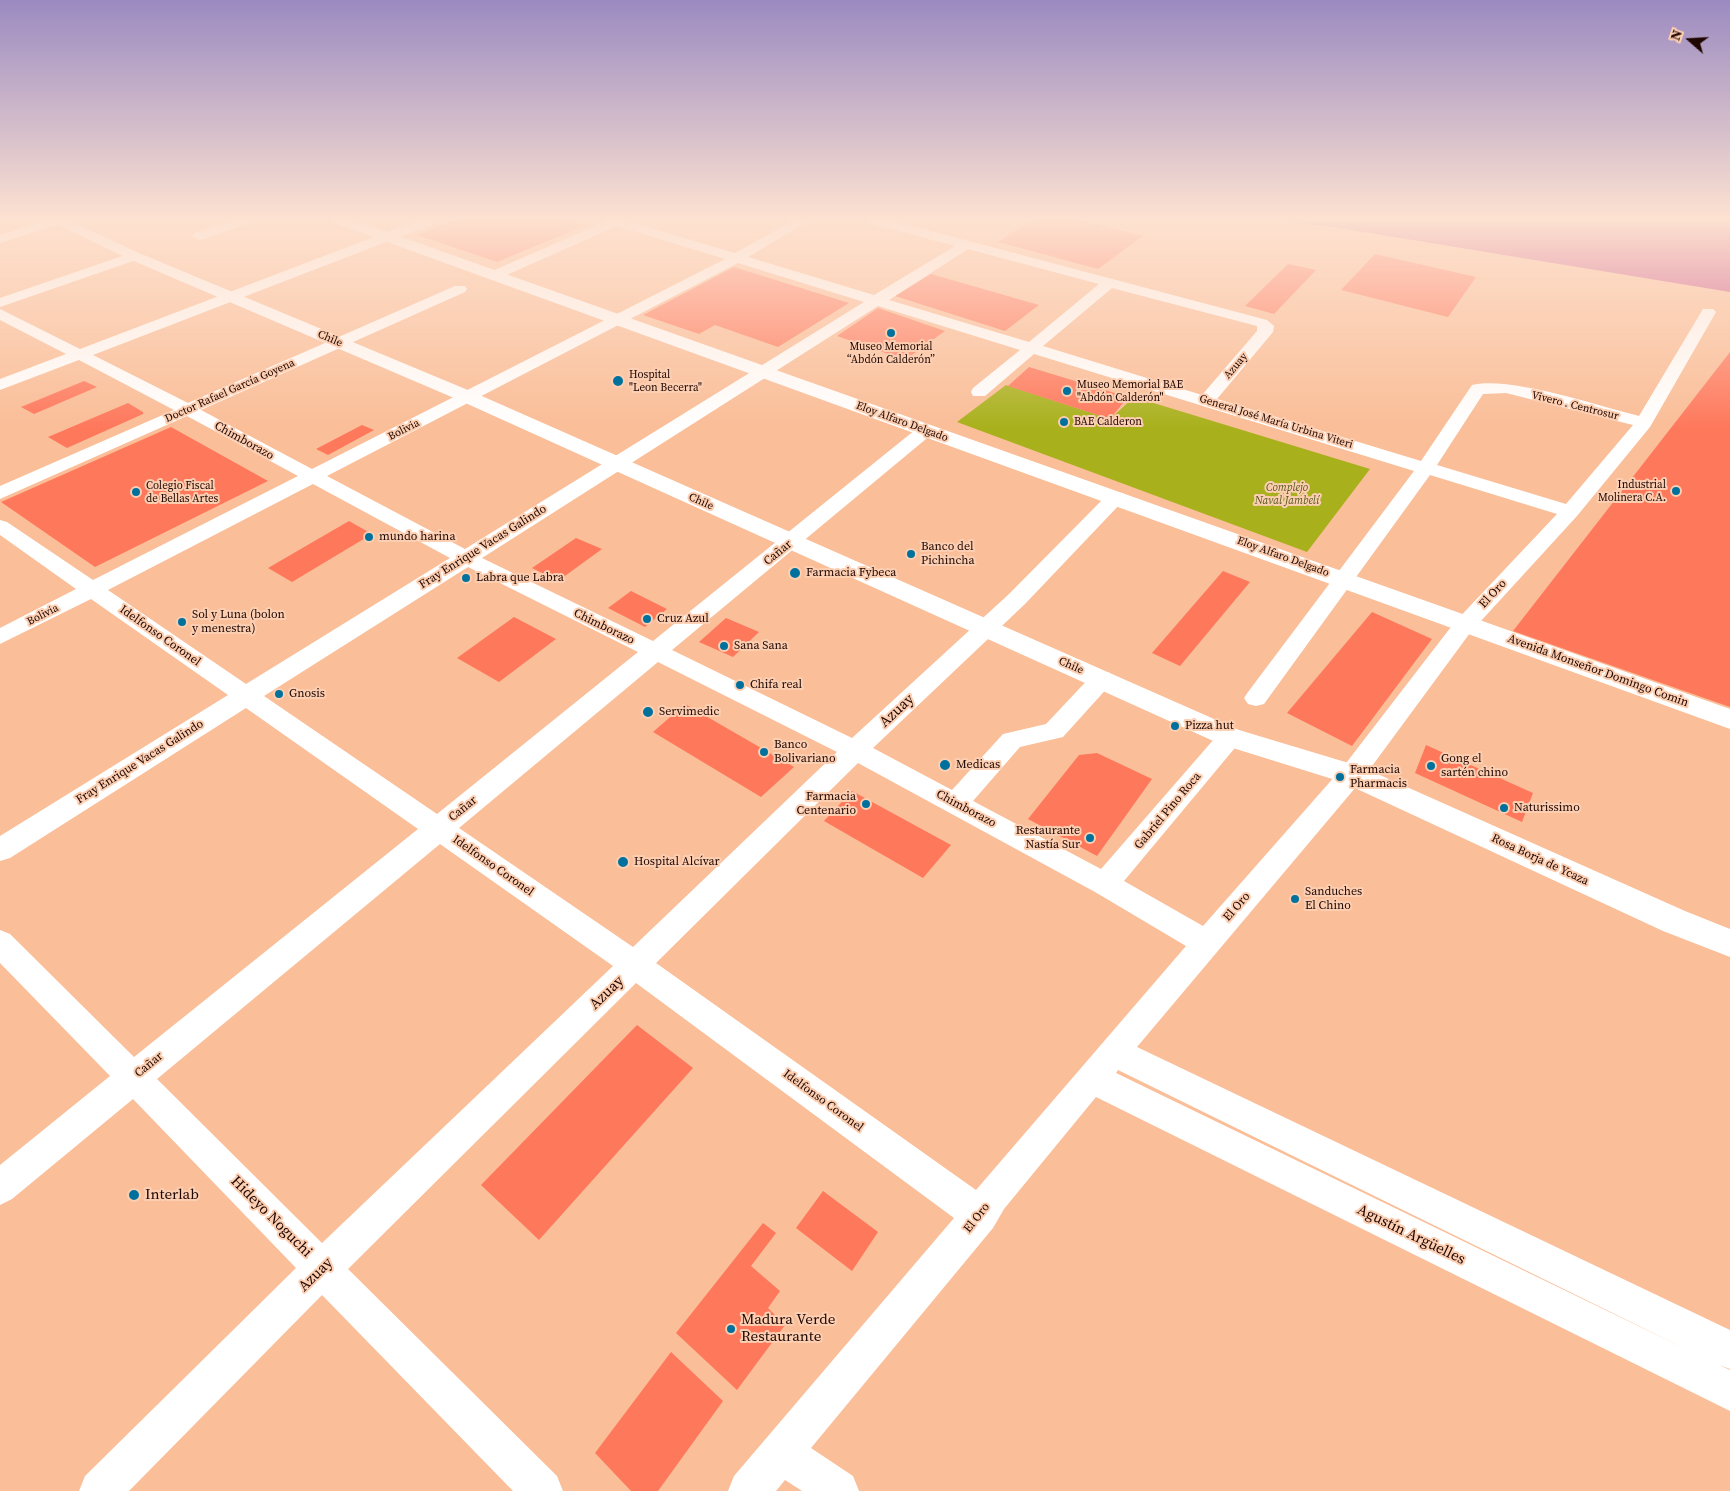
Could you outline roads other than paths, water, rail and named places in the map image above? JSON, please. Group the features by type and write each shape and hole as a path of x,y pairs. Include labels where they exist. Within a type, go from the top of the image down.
{"main road":[{"name":"Chile","path":"213,289 468,397 1230,737 1352,774"},
{"name":"Eloy Alfaro Delgado","path":"531,289 614,320 1467,622"},
{"name":"Avenida Monseñor Domingo Comin","path":"1467,622 1730,719"},
{"name":"Rosa Borja de Ycaza","path":"1352,774 1674,921 1730,943"}],"street":[{"path":"0,303 41,289"},
{"path":"0,385 250,289"},
{"name":"Doctor Rafael García Goyena","path":"0,493 460,289"},
{"name":"Bolivia","path":"0,637 312,478 676,289"},
{"name":"General José María Urbina Viteri","path":"837,289 1570,512"},
{"name":"Fray Enrique Vacas Galindo","path":"0,850 896,289"},
{"path":"979,392 1102,289"},
{"name":"Azuay","path":"1136,289 1251,318 1266,326 1265,332 1206,401"},
{"name":"El Oro","path":"756,1489 781,1452 980,1215 992,1197 1206,943 1352,774 1467,622 1570,512 1644,423 1708,312"},
{"name":"Chimborazo","path":"0,314 188,410 312,478 466,558 855,750 1105,884 1206,943"},
{"name":"Vivero . Centrosur","path":"1426,468 1478,389 1506,388 1644,423"},
{"name":"Cañar","path":"0,1186 926,430"},
{"path":"1256,698 1426,468"},
{"name":"Azuay","path":"100,1491 322,1269 855,750 985,628 1116,497"},
{"name":"Idelfonso Coronel","path":"0,526 636,965 980,1215"},
{"path":"956,803 1012,740 1054,730 1102,680"},
{"name":"Gabriel Pino Roca","path":"1105,884 1230,737"},
{"name":"Hideyo Noguchi","path":"0,943 542,1491"},
{"path":"1103,1065 1462,1221 1730,1350"},
{"name":"Agustín Argüelles","path":"1103,1065 1456,1257 1730,1391"},
{"path":"1456,1257 1462,1221"},
{"path":"781,1452 838,1491"}],"place":[{"name":"Museo Memorial “Abdón Calderón”","path":"891,333"},
{"name":"Hospital \"Leon Becerra\"","path":"618,381"},
{"name":"Museo Memorial BAE \"Abdón Calderón\"","path":"1067,391"},
{"name":"BAE Calderon","path":"1064,422"},
{"name":"Industrial Molinera C.A.","path":"1676,491"},
{"name":"Colegio Fiscal de Bellas Artes","path":"136,492"},
{"name":"mundo harina","path":"369,537"},
{"name":"Banco del Pichincha","path":"911,554"},
{"name":"Farmacia Fybeca","path":"795,573"},
{"name":"Labra que Labra","path":"466,578"},
{"name":"Cruz Azul","path":"647,619"},
{"name":"Sol y Luna (bolon y menestra)","path":"182,622"},
{"name":"Sana Sana","path":"724,646"},
{"name":"Chifa real","path":"740,685"},
{"name":"Gnosis","path":"279,694"},
{"name":"Servimedic","path":"648,712"},
{"name":"Pizza hut","path":"1175,726"},
{"name":"Banco Bolivariano","path":"764,752"},
{"name":"Medicas","path":"945,765"},
{"name":"Gong el sartén chino","path":"1431,766"},
{"name":"Farmacia Pharmacis","path":"1340,777"},
{"name":"Farmacia Centenario","path":"866,804"},
{"name":"Naturissimo","path":"1504,808"},
{"name":"Restaurante Nastía Sur","path":"1090,838"},
{"name":"Hospital Alcívar","path":"623,862"},
{"name":"Sanduches El Chino","path":"1295,899"},
{"name":"Interlab","path":"134,1195"},
{"name":"Madura Verde Restaurante","path":"731,1329"}],"park label":[{"name":"Complejo Naval Jambelí","path":"1287,494"}]}
